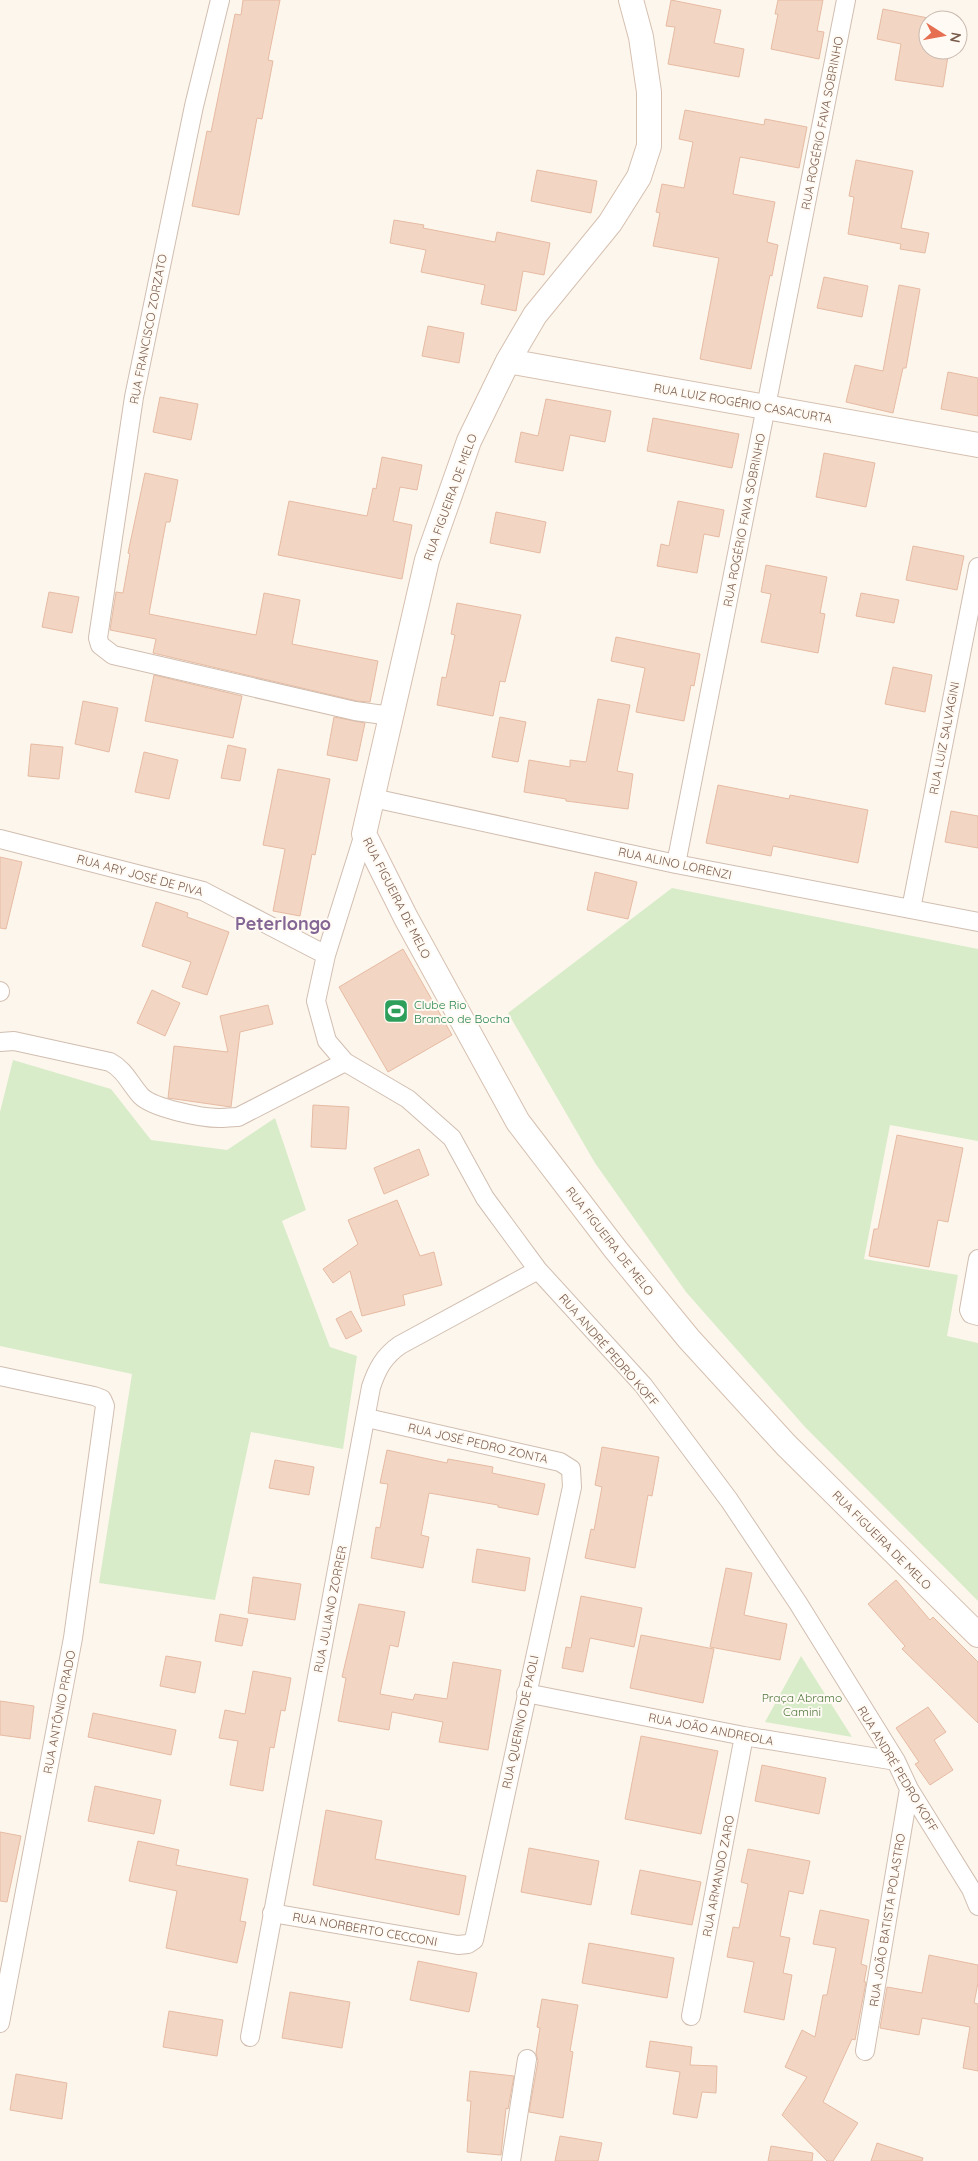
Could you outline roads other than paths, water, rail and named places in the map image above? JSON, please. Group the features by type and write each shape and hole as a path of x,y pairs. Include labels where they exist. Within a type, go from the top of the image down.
{"main road":[{"name":"RUA FIGUEIRA DE MELO","path":"631,0 641,38 649,92 649,146 639,178 610,223 535,315 508,361 469,441 427,560 364,834 419,943 523,1129 689,1340 786,1445 978,1636"},
{"name":"RUA LUIZ ROGÉRIO CASACURTA","path":"508,361 978,445"}],"street":[{"name":"RUA FRANCISCO ZORZATO","path":"220,0 194,106 134,397 98,638 100,645 112,655 355,711 391,716"},
{"name":"RUA ROGÉRIO FAVA SOBRINHO","path":"676,864 846,0"},
{"name":"RUA LUIZ SALVAGINI","path":"911,908 978,567"},
{"name":"RUA ALINO LORENZI","path":"372,798 676,864 978,922"},
{"name":"RUA ANDRÉ PEDRO KOFF","path":"364,834 326,955 316,1001 327,1040 345,1062 408,1099 452,1138 485,1198 538,1270 644,1385 730,1500 798,1603 896,1761 909,1789 971,1889 978,1906"},
{"name":"RUA ARY JOSÉ DE PIVA","path":"0,839 203,891 326,955"},
{"path":"0,1042 14,1041 110,1062 123,1071 141,1096 148,1101 198,1116 218,1118 238,1117 345,1062"},
{"path":"977,1316 971,1314 969,1310 976,1289 978,1260"},
{"name":"RUA JULIANO ZORRER","path":"250,2037 367,1418 371,1387 377,1369 392,1351 538,1270"},
{"name":"RUA ANTÔNIO PRADO","path":"0,1376 94,1396 102,1399 105,1406 73,1638 0,2023"},
{"name":"RUA JOSÉ PEDRO ZONTA","path":"367,1418 560,1462 571,1469 572,1487"},
{"name":"RUA QUERINO DE PAOLI","path":"458,1945 468,1944 474,1940 572,1487"},
{"name":"RUA JOÃO ANDREOLA","path":"526,1693 744,1736 896,1761"},
{"name":"RUA ARMANDO ZARO","path":"692,2016 744,1736"},
{"name":"RUA JOÃO BATISTA POLASTRO","path":"865,2051 909,1789"},
{"name":"RUA NORBERTO CECCONI","path":"272,1913 458,1945"},
{"path":"511,2161 527,2059"}],"place":[{"name":"Clube Rio Branco de Bocha","path":"396,1011"}],"district":[{"name":"Peterlongo","path":"283,923"}],"park label":[{"name":"Praça Abramo Camini","path":"802,1704"}]}
